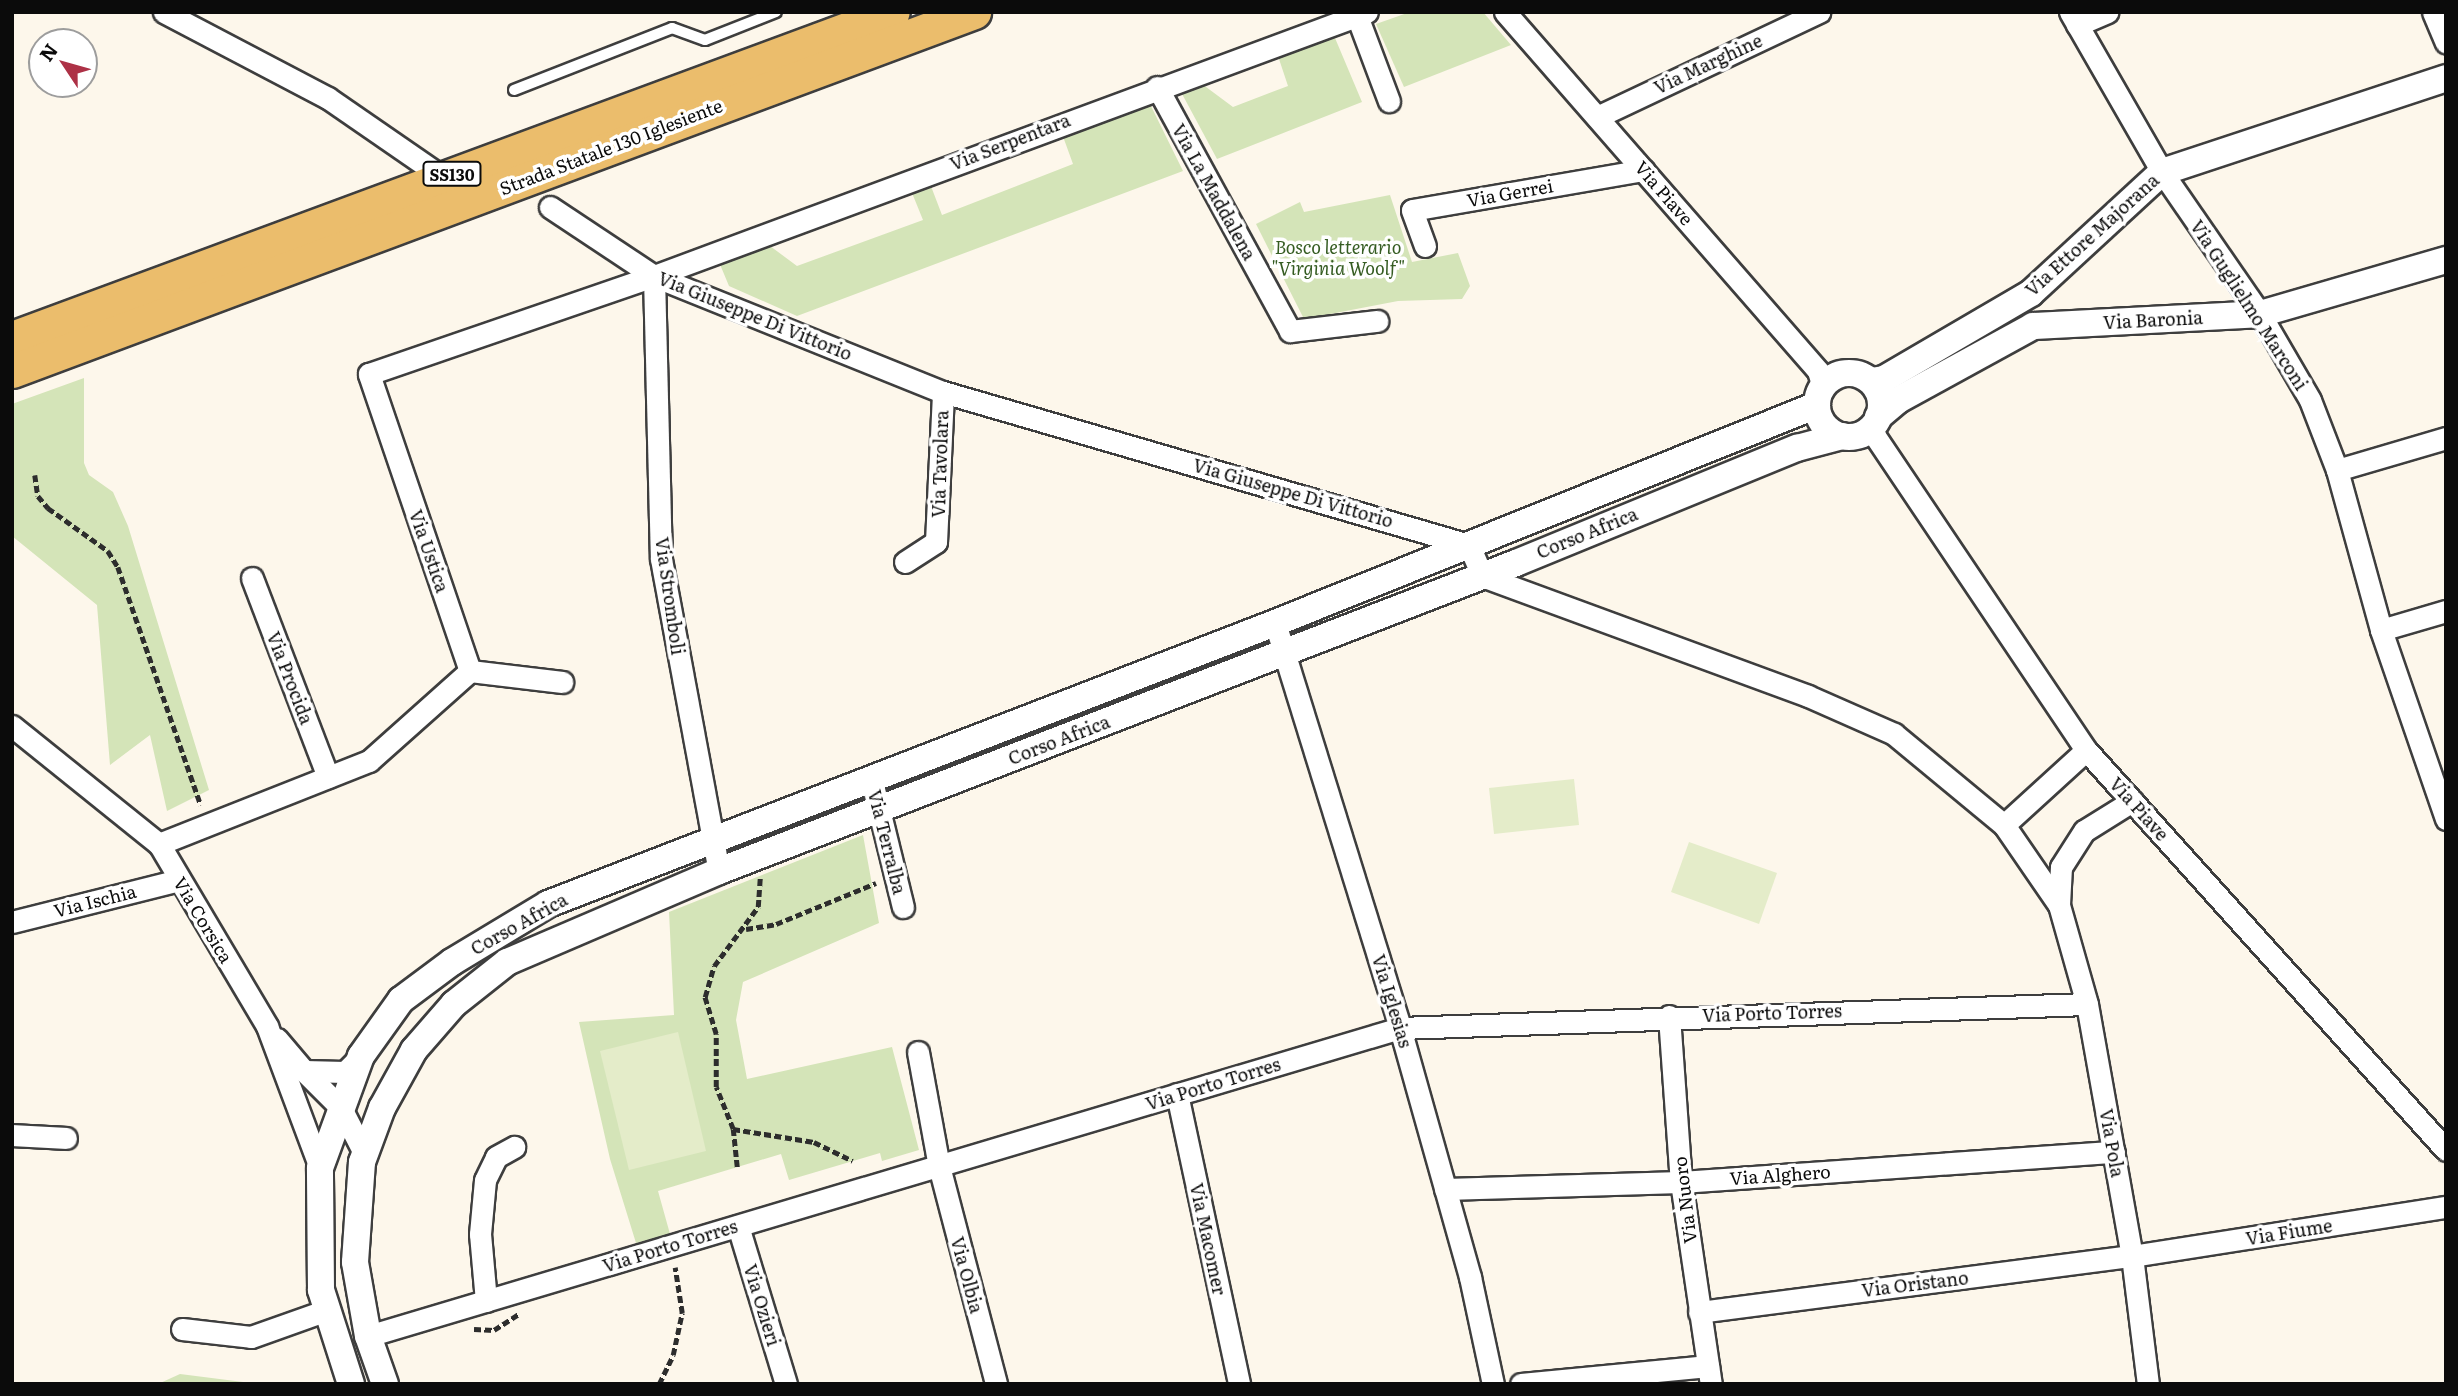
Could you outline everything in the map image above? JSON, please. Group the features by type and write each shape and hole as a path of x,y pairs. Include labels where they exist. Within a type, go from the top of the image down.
{"main road":[{"name":"Strada Statale 130 Iglesiente","path":"12,338 893,12"},
{"name":"Strada Statale 130 Iglesiente","path":"12,371 975,12"}],"street":[{"path":"164,12 328,99 444,178"},
{"name":"Via Piave","path":"1504,12 1644,170 1824,386"},
{"name":"Via Marghine","path":"1597,117 1819,12"},
{"path":"2074,19 2107,12"},
{"path":"2433,12 2446,42"},
{"path":"1362,14 1389,101"},
{"name":"Via Serpentara","path":"654,276 1157,87 1362,14"},
{"name":"Via Guglielmo Marconi","path":"2074,19 2162,172 2259,314 2311,400 2337,470 2381,630 2438,775 2446,819"},
{"name":"Via Ettore Majorana","path":"1871,381 1884,379 2031,293 2162,172 2446,78"},
{"name":"Via La Maddalena","path":"1157,87 1290,331 1377,321"},
{"name":"Via Gerrei","path":"1425,246 1412,210 1644,170"},
{"name":"Via Giuseppe Di Vittorio","path":"550,207 654,276 943,392 1468,545"},
{"name":"Via Baronia","path":"1866,429 1898,400 2033,326 2259,314 2446,260"},
{"name":"Via Ustica","path":"470,671 369,374 654,276"},
{"name":"Via Stromboli","path":"654,276 661,559 711,840 719,871"},
{"path":"1857,374 1871,381 1880,398 1866,429 1827,428 1824,386 1857,374"},
{"name":"Corso Africa","path":"351,1384 321,1290 320,1168 361,1056 401,1000 452,962 548,904 1275,623 1468,545 1824,386"},
{"name":"Via Tavolara","path":"905,562 936,542 943,392"},
{"name":"Via Piave","path":"1866,429 2086,750 2446,1150"},
{"name":"Corso Africa","path":"385,1384 368,1336 355,1262 365,1155 406,1063 454,1004 508,962 719,871 1482,576 1790,451 1866,429"},
{"path":"2337,470 2446,438"},
{"path":"1468,545 1482,576 1808,696 1894,734 2004,825 2086,750"},
{"name":"Via Procida","path":"252,578 328,777"},
{"path":"2381,630 2446,611"},
{"name":"Via Iglesias","path":"1275,623 1400,1028 1445,1189 1493,1384"},
{"path":"159,844 208,822 369,761 470,671 562,682"},
{"name":"Via Corsica","path":"12,726 159,844 267,1026 320,1168"},
{"name":"Via Terralba","path":"871,777 903,908"},
{"name":"Via Pola","path":"2059,905 2061,867 2084,831 2132,801"},
{"name":"Via Pola","path":"2004,825 2059,905 2087,1004 2132,1256 2147,1384"},
{"name":"Via Ischia","path":"12,922 179,880"},
{"name":"Via Porto Torres","path":"368,1336 1400,1028 1669,1016 2087,1004"},
{"name":"Via Nuoro","path":"1669,1016 1681,1182 1709,1375"},
{"path":"267,1026 304,1071 341,1108 365,1155"},
{"name":"Via Olbia","path":"918,1052 939,1166 996,1384"},
{"path":"304,1071 345,1072 361,1056"},
{"name":"Via Macomer","path":"1177,1094 1239,1384"},
{"path":"12,1135 66,1138"},
{"path":"486,1301 480,1234 485,1180 496,1157 514,1147"},
{"name":"Via Alghero","path":"1445,1189 1681,1182 2113,1152"},
{"name":"Via Fiume","path":"2132,1256 2446,1207"},
{"name":"Via Ozieri","path":"738,1226 786,1384"},
{"name":"Via Oristano","path":"1699,1312 2132,1256"},
{"path":"182,1329 251,1337 327,1310"},
{"path":"1521,1384 1709,1375"}],"lane":[{"path":"514,90 672,29 705,40 776,12"}],"path":[{"path":"35,475 38,496 48,508 108,551 118,567 180,752 208,822"},
{"path":"737,1167 733,1129 716,1087 716,1034 705,998 714,966 746,929 762,897 752,859"},
{"path":"746,929 776,925 895,875"},
{"path":"733,1129 814,1142 853,1161"},
{"path":"660,1384 673,1355 682,1313 682,1293 668,1247"}],"green space":[{"path":"1410,12 1483,12 1511,45 1404,87 1376,24"},
{"path":"1335,38 1362,102 1217,159 1181,92 1202,84 1233,107 1288,86 1278,56"},
{"path":"1148,100 1183,171 797,316 729,286 719,262 766,243 797,266 923,220 910,188 929,181 942,215 1073,164 1061,131"},
{"name":"Bosco letterario \"Virginia Woolf\"","path":"1390,195 1412,262 1458,253 1470,286 1462,299 1398,301 1304,319 1256,224 1300,202 1304,212"},
{"path":"84,378 84,463 89,475 113,492 128,526 209,790 167,811 150,735 110,765 97,605 12,536 12,404"},
{"path":"1574,779 1579,825 1494,834 1489,788"},
{"path":"863,835 879,923 743,982 736,1020 747,1079 892,1047 919,1150 882,1161 880,1153 789,1180 781,1154 658,1191 670,1234 636,1243 610,1159 579,1022 674,1015 669,912"},
{"path":"1689,842 1777,873 1759,924 1671,892"},
{"path":"678,1032 706,1151 629,1170 600,1051"},
{"path":"180,1374 251,1383 252,1384 158,1384"}]}
